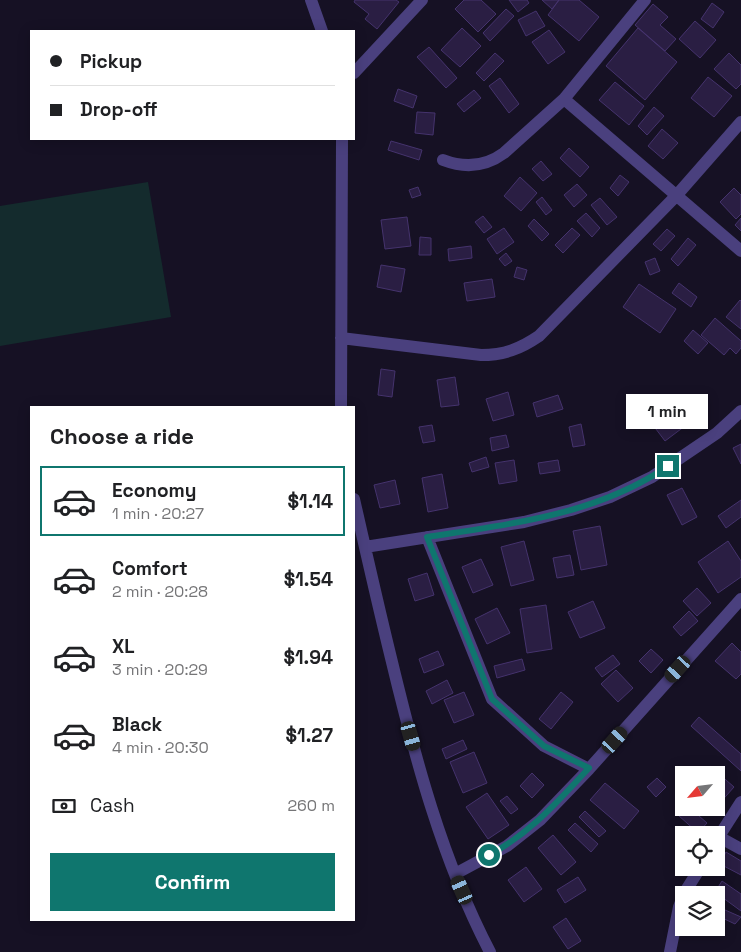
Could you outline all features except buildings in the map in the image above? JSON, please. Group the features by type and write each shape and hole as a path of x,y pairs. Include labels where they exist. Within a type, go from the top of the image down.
{"street":[{"path":"311,0 322,30"},
{"path":"355,73 422,0"},
{"path":"443,160 456,165 471,166 485,164 498,158 564,99 645,0"},
{"path":"564,99 741,251"},
{"path":"341,338 481,355 497,355 512,352 526,345 539,336 676,196 741,122"},
{"path":"341,406 342,140"},
{"path":"365,547 524,522 571,510 610,497 652,478 717,433 741,411"},
{"path":"355,503 406,720 425,785 455,874 490,952"},
{"path":"427,537 492,699 544,746 589,768"},
{"path":"455,874 507,846 540,820 741,599"},
{"path":"725,828 741,802"},
{"path":"725,843 741,849"},
{"path":"670,952 682,900 695,876"}],"green space":[{"path":"148,182 171,317 0,346 0,206"}],"route":[{"path":"489,855 507,846 524,834 540,820 589,768 544,746 492,699 427,537 524,522 571,510 610,497 652,478 668,466"}]}
